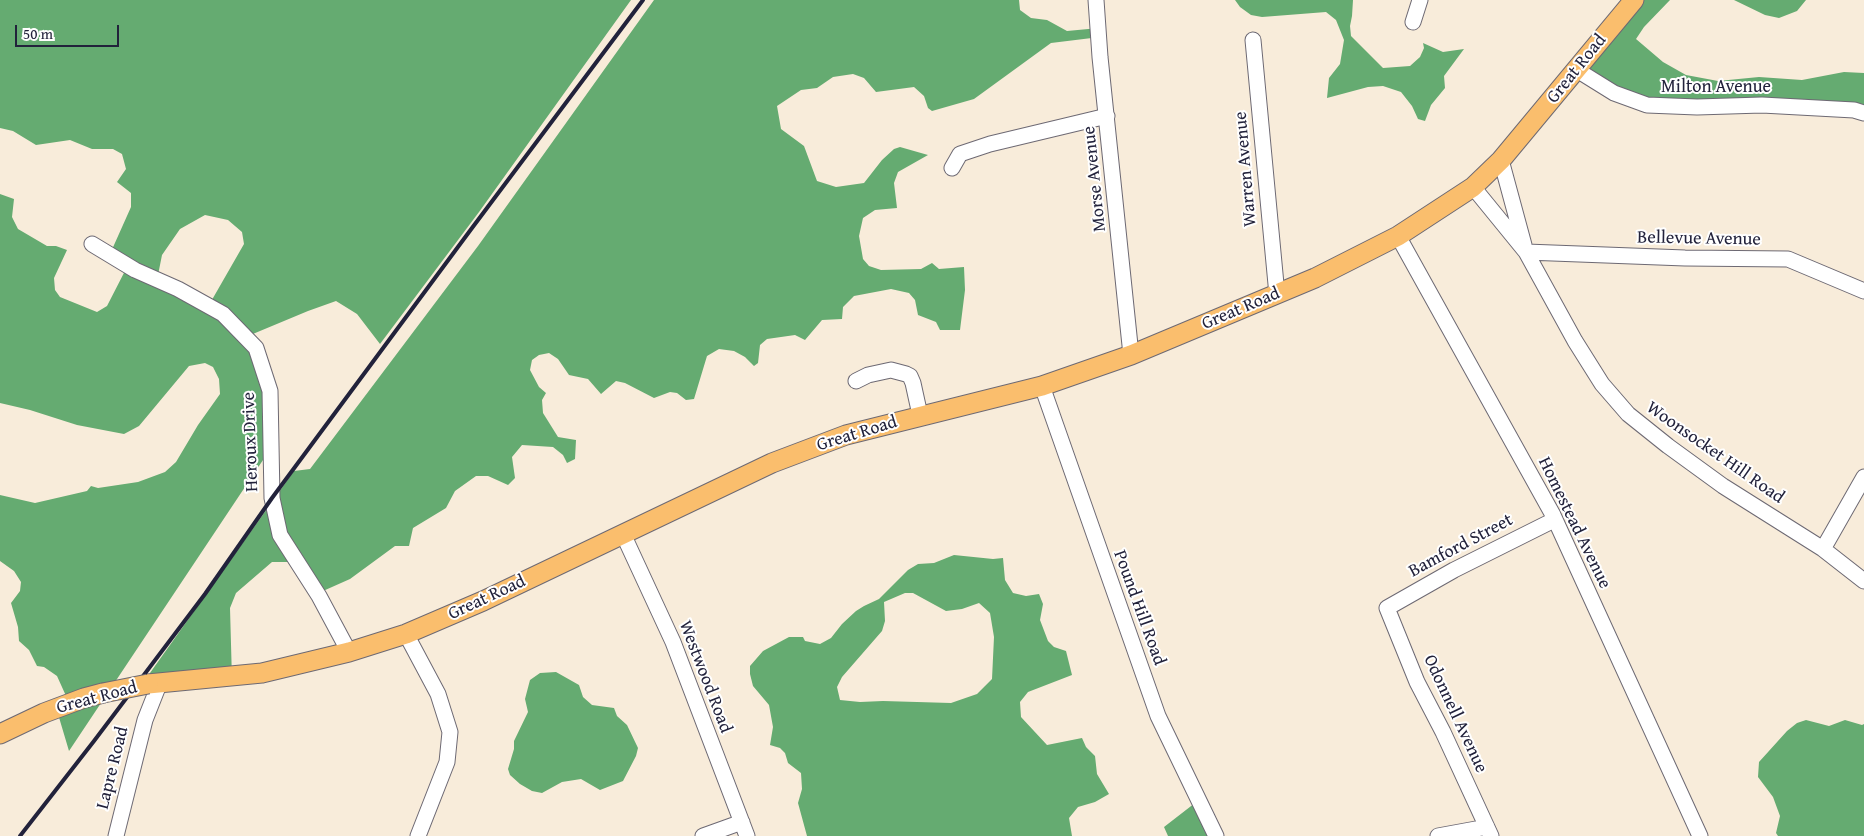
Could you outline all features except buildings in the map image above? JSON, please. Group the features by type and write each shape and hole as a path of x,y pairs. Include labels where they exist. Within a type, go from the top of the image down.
{"main road":[{"name":"Great Road","path":"0,734 44,713 103,693 154,683 262,673 349,652 406,634 483,601 772,463 846,435 1042,386 1131,355 1277,295 1398,236 1473,187 1501,160 1634,0"}],"street":[{"name":"Morse Avenue","path":"1096,0 1100,57 1131,355"},
{"path":"1414,22 1420,0"},
{"name":"Warren Avenue","path":"1253,40 1277,295"},
{"name":"Milton Avenue","path":"1577,70 1614,93 1647,105 1697,107 1762,105 1854,110 1864,113"},
{"path":"952,168 960,154 990,144 1107,116"},
{"name":"Woonsocket Hill Road","path":"1501,160 1526,252"},
{"name":"Woonsocket Hill Road","path":"1473,187 1526,252 1575,341 1602,384 1628,414 1723,486 1823,549 1864,581"},
{"name":"Homestead Avenue","path":"1398,236 1554,520 1700,836"},
{"name":"Heroux Drive","path":"92,244 135,270 178,289 223,314 256,348 270,391 272,498 280,535 319,596 349,652"},
{"name":"Bellevue Avenue","path":"1526,252 1731,259 1788,259 1864,291"},
{"path":"856,381 868,375 891,370 910,376 920,415"},
{"name":"Pound Hill Road","path":"1042,386 1158,716 1216,836"},
{"path":"1823,549 1864,478"},
{"name":"Bamford Street","path":"1387,608 1454,570 1554,520"},
{"name":"Westwood Road","path":"623,534 673,642 747,836"},
{"name":"Odonnell Avenue","path":"1387,608 1417,682 1443,732 1489,832"},
{"path":"406,634 438,694 450,732 447,762 418,836"},
{"name":"Lapre Road","path":"116,836 154,683"},
{"path":"703,836 742,822"},
{"path":"1438,836 1489,832"}],"green space":[{"path":"0,0 631,0 479,212 380,344 357,314 336,301 248,336 261,366 267,454 69,751 58,714 71,707 57,676 44,667 37,666 29,650 19,641 18,627 11,603 20,591 21,582 14,571 0,561 0,495 35,503 87,491 91,486 98,488 138,482 165,472 176,462 198,425 220,394 219,379 213,367 205,363 189,366 139,426 124,434 77,425 30,410 0,403 0,194 14,199 12,217 18,229 47,246 56,246 67,250 54,278 55,290 60,297 97,312 107,306 127,267 110,254 131,207 131,193 117,182 126,169 122,154 113,149 92,149 70,140 36,145 13,131 0,128","holes":["205,215 228,220 242,232 244,244 209,305 157,280 162,255 180,229"]},
{"path":"654,0 1019,0 1020,10 1031,18 1047,20 1067,31 1099,28 1100,37 1051,43 974,99 932,111 928,108 924,96 914,87 876,92 864,78 853,74 833,77 817,88 801,90 777,106 781,129 804,146 817,181 836,187 864,183 882,160 894,149 900,147 928,155 898,172 894,183 897,208 875,210 863,218 859,236 863,259 869,266 881,270 921,269 932,263 939,269 964,267 965,290 960,330 940,330 936,322 918,315 915,300 909,293 891,289 854,296 843,307 842,319 822,320 805,340 795,335 767,339 760,345 758,363 754,366 745,357 734,351 719,349 707,356 694,399 686,400 677,393 670,392 654,398 625,383 616,381 601,394 588,379 569,375 558,359 549,353 539,355 532,360 530,370 539,387 546,393 542,400 543,413 558,437 576,440 575,459 567,463 563,455 553,447 522,445 512,457 515,478 508,485 488,476 476,476 455,491 446,508 413,528 409,546 395,546 350,579 323,591 298,562 272,562 236,593 230,608 232,680 140,687 294,471 310,469 478,246"},
{"path":"1235,0 1353,0 1350,26 1351,36 1383,68 1410,66 1420,57 1424,48 1423,43 1443,52 1464,49 1444,76 1445,88 1431,105 1425,121 1418,119 1412,106 1401,92 1383,86 1368,87 1327,98 1329,78 1340,64 1344,40 1336,20 1326,12 1262,17 1251,15 1240,7"},
{"path":"1637,0 1670,0 1644,27 1636,39 1663,62 1686,75 1718,81 1759,77 1802,80 1844,72 1864,73 1864,114 1642,104 1583,72"},
{"path":"1734,0 1806,0 1797,11 1779,18 1765,15"},
{"path":"954,555 993,559 1003,558 1005,580 1013,593 1026,596 1039,594 1043,604 1040,620 1048,641 1054,647 1066,651 1072,675 1028,692 1020,702 1021,717 1047,745 1082,738 1086,747 1095,756 1097,774 1109,794 1095,802 1078,807 1069,818 1072,836 807,836 798,803 802,789 801,773 788,763 785,753 780,748 770,745 773,727 769,705 753,686 750,666 763,651 789,637 803,637 805,641 820,644 831,638 856,611 879,599 908,570 918,564 934,563","holes":["905,593 913,593 946,611 962,609 979,603 990,613 994,637 992,679 977,694 951,703 840,700 837,687 842,677 882,631 885,621 884,602"]},
{"path":"556,672 579,685 583,697 592,705 614,708 617,716 627,725 638,748 623,781 600,790 581,779 562,782 542,793 532,791 510,775 508,769 514,749 514,741 528,712 525,699 530,680 540,673"},
{"path":"1806,720 1829,726 1845,720 1864,724 1864,836 1778,836 1776,833 1780,816 1773,797 1758,777 1759,762 1787,731 1797,723"},
{"path":"1195,803 1215,836 1168,836 1164,827"}],"railway":[{"path":"20,836 205,594 272,498 643,0"}]}
